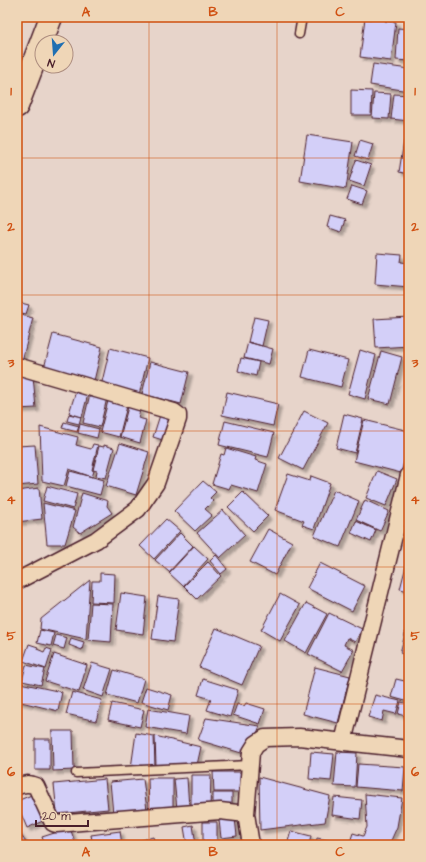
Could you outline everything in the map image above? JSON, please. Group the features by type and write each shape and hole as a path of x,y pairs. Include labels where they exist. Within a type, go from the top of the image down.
{"main road":[{"path":"17,106 51,17"}],"street":[{"path":"17,366 174,412 178,415 156,483 138,509 96,540 17,581"},
{"path":"343,742 409,475"},
{"path":"251,845 246,814 251,752 256,744 265,738 299,737 409,749"},
{"path":"17,786 32,784 36,786 53,823 56,824 220,811 246,814"}],"lane":[{"path":"299,34 302,17"},
{"path":"76,773 250,765"}],"building":[{"path":"371,17 386,17 385,21 396,22 391,61 360,57 365,18 371,19"},
{"path":"398,28 409,29 409,61 396,60"},
{"path":"373,64 409,69 409,91 370,85"},
{"path":"351,90 372,91 371,115 351,115"},
{"path":"374,93 391,94 389,119 372,118"},
{"path":"394,94 409,95 409,121 391,119"},
{"path":"307,135 353,142 346,189 300,181"},
{"path":"360,140 373,144 368,160 355,156"},
{"path":"404,141 409,142 409,174 399,172"},
{"path":"356,160 371,165 364,186 349,181"},
{"path":"352,186 367,191 362,204 347,199"},
{"path":"330,216 345,220 341,232 327,227"},
{"path":"377,253 402,255 401,262 409,263 409,287 375,284"},
{"path":"17,302 29,305 26,314 17,312"},
{"path":"17,314 33,318 22,361 17,360"},
{"path":"254,317 268,320 262,346 248,342"},
{"path":"409,317 409,346 376,348 374,319"},
{"path":"53,334 102,347 94,381 44,368"},
{"path":"248,342 273,349 269,364 244,358"},
{"path":"110,348 148,358 139,395 101,386"},
{"path":"309,350 348,360 341,387 302,377"},
{"path":"360,350 376,355 365,399 348,394"},
{"path":"381,351 402,357 390,404 368,399"},
{"path":"241,358 259,362 256,376 238,371"},
{"path":"150,362 189,372 181,404 142,394"},
{"path":"17,372 33,376 36,408 17,409"},
{"path":"409,374 409,392 405,391"},
{"path":"76,391 88,394 82,417 69,413"},
{"path":"227,392 278,404 273,426 222,415"},
{"path":"90,394 107,398 100,427 83,423"},
{"path":"108,401 127,406 119,437 100,432"},
{"path":"128,407 140,410 138,418 146,420 140,443 120,437"},
{"path":"304,411 328,423 303,470 279,458"},
{"path":"69,414 81,417 79,424 67,421"},
{"path":"344,414 363,419 355,453 336,448"},
{"path":"160,415 173,419 166,441 153,437"},
{"path":"364,420 409,431 409,443 401,473 354,461"},
{"path":"225,421 274,433 268,457 219,445"},
{"path":"64,422 79,426 77,432 62,428"},
{"path":"80,424 99,429 97,438 78,433"},
{"path":"40,427 78,437 76,445 91,449 93,444 98,445 92,470 94,471 92,477 69,469 64,486 42,481"},
{"path":"120,443 149,452 136,495 106,486"},
{"path":"35,445 38,484 17,486 17,446"},
{"path":"104,445 114,448 106,478 96,476 97,471 93,470 99,446 104,447"},
{"path":"226,448 256,457 255,460 267,464 258,493 231,485 229,489 212,484 221,454 224,455"},
{"path":"70,471 104,480 100,495 66,486"},
{"path":"377,471 397,479 386,506 366,498"},
{"path":"288,474 310,481 311,476 330,483 314,529 302,525 304,521 275,510"},
{"path":"203,481 216,492 210,498 213,501 205,509 212,515 195,531 174,511"},
{"path":"47,486 77,494 73,509 43,501"},
{"path":"39,488 42,519 17,522 17,491"},
{"path":"334,490 359,501 340,547 314,536"},
{"path":"243,492 268,516 253,531 228,507"},
{"path":"82,493 108,501 107,506 112,513 80,533 73,527"},
{"path":"365,500 389,511 380,531 356,520"},
{"path":"43,503 75,511 65,544 47,544"},
{"path":"223,510 245,535 220,558 197,533"},
{"path":"166,519 180,531 154,559 140,546"},
{"path":"356,521 376,530 371,542 351,533"},
{"path":"268,529 292,542 275,575 250,562"},
{"path":"180,533 193,546 169,572 155,560"},
{"path":"194,546 208,559 183,586 169,573"},
{"path":"216,555 227,569 221,574 210,561"},
{"path":"208,562 221,576 197,599 184,586"},
{"path":"407,562 409,563 409,591 400,589"},
{"path":"320,563 365,586 352,611 307,588"},
{"path":"100,573 115,574 114,603 91,602 92,581 100,581"},
{"path":"90,580 86,639 40,629 41,619"},
{"path":"121,593 147,597 143,634 116,630"},
{"path":"280,594 300,605 280,641 261,630"},
{"path":"158,596 179,599 173,642 152,639"},
{"path":"91,603 113,604 111,642 88,640"},
{"path":"306,603 327,614 306,653 285,641"},
{"path":"329,613 362,629 355,642 347,638 344,645 354,650 342,671 308,654"},
{"path":"409,619 409,634 405,633"},
{"path":"216,628 259,646 242,685 199,667"},
{"path":"40,630 54,633 51,646 37,643"},
{"path":"405,634 409,635 409,656 400,653"},
{"path":"56,635 67,638 64,649 53,646"},
{"path":"71,638 84,642 82,650 69,645"},
{"path":"29,644 38,647 37,649 44,652 46,648 52,650 46,669 23,661"},
{"path":"54,654 87,665 79,692 45,681"},
{"path":"92,663 112,669 103,697 83,690"},
{"path":"26,665 45,669 41,685 22,681"},
{"path":"315,667 350,676 338,723 303,714"},
{"path":"114,670 144,679 137,703 107,695"},
{"path":"203,679 238,690 230,717 207,710 211,699 198,695"},
{"path":"396,679 409,682 409,702 391,697"},
{"path":"20,683 62,692 58,711 17,701"},
{"path":"146,687 172,695 168,710 141,702"},
{"path":"72,692 102,700 96,721 66,714"},
{"path":"375,695 400,701 396,714 384,711 382,721 368,717"},
{"path":"401,702 409,704 409,717 398,714"},
{"path":"112,703 144,710 140,727 108,720"},
{"path":"246,703 265,709 260,724 233,715 237,704 244,706"},
{"path":"148,709 189,716 186,734 145,727"},
{"path":"206,718 260,726 248,755 198,740"},
{"path":"52,731 73,731 74,770 53,771"},
{"path":"136,733 154,736 155,767 131,768"},
{"path":"155,736 201,747 197,765 156,766"},
{"path":"35,739 50,739 50,770 35,770"},
{"path":"311,752 334,754 331,781 309,779"},
{"path":"337,752 357,753 355,787 334,786"},
{"path":"358,764 405,767 403,791 356,787"},
{"path":"213,772 241,772 241,792 214,792"},
{"path":"191,775 211,775 210,809 191,809"},
{"path":"259,777 330,796 325,822 260,830"},
{"path":"148,778 173,778 173,810 149,810"},
{"path":"187,778 189,808 177,809 174,779"},
{"path":"105,779 108,809 57,814 54,784"},
{"path":"143,779 147,810 113,814 110,782"},
{"path":"213,793 232,793 232,811 213,811"},
{"path":"34,794 45,820 27,828 17,801"},
{"path":"365,794 402,798 397,827 389,845 349,845 353,833 363,836 367,827"},
{"path":"334,797 362,800 360,819 332,815"},
{"path":"235,818 237,836 221,838 219,820"},
{"path":"203,822 217,822 217,842 203,842"},
{"path":"193,825 196,845 187,845 184,827"},
{"path":"70,828 76,845 45,845 42,837"},
{"path":"18,831 28,845 17,845"},
{"path":"120,831 122,845 93,845 91,835"},
{"path":"291,831 311,836 309,845 287,845"},
{"path":"153,837 156,845 125,845"},
{"path":"317,838 336,842 336,845 316,845"}]}
